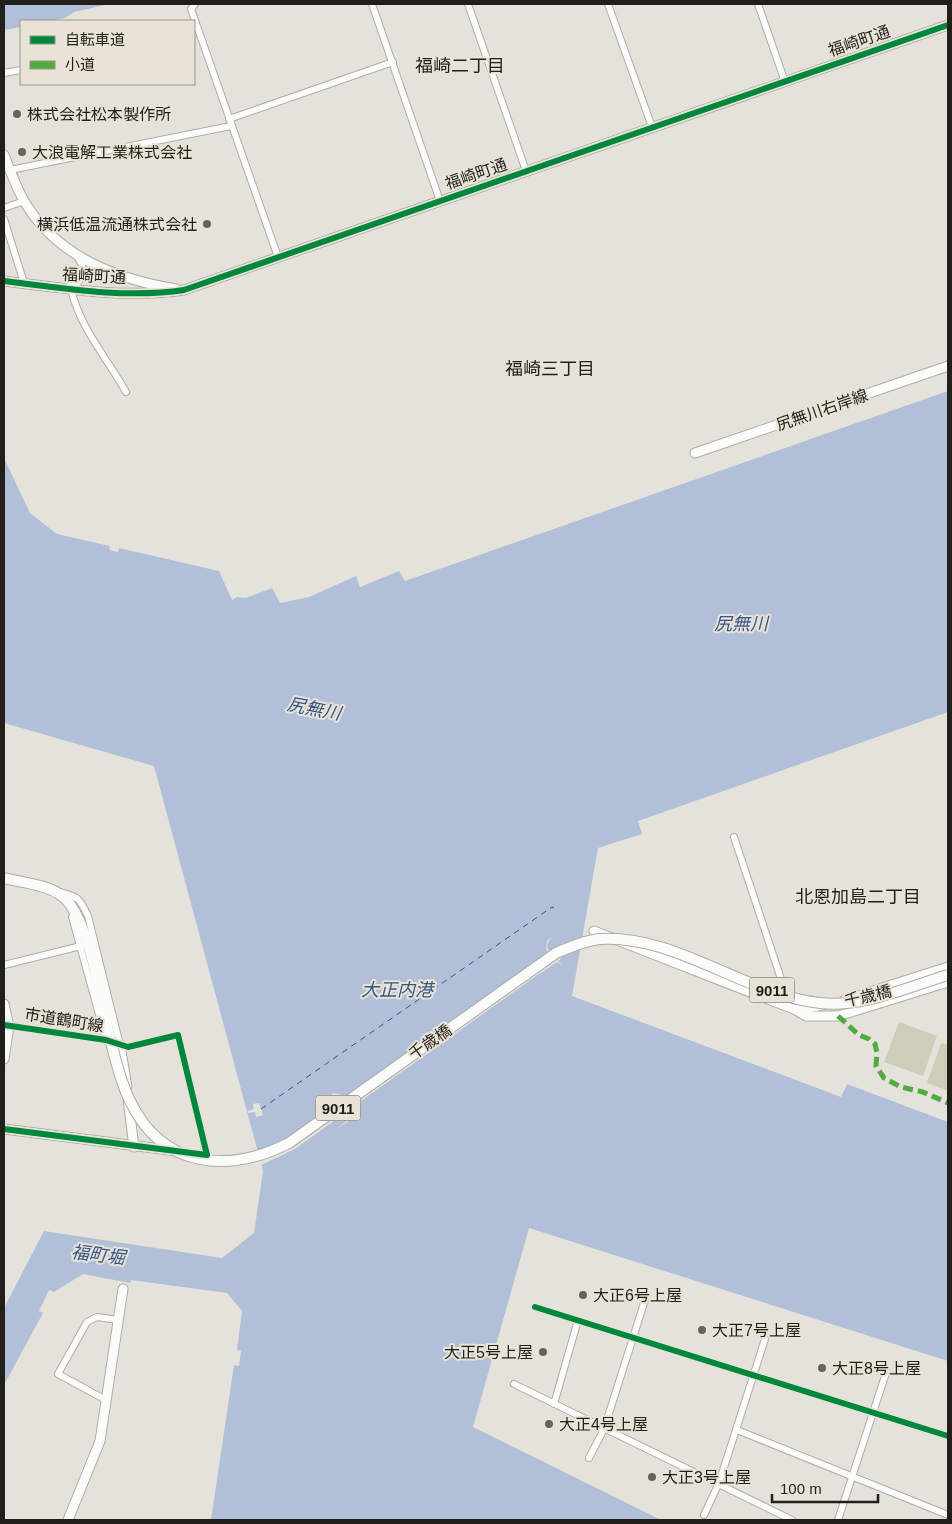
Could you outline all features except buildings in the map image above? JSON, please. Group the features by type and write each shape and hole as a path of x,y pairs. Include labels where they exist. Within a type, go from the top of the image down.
{"main road":[{"path":"4,878 54,891 72,912"},
{"name":"千歳橋","path":"72,912 83,930 118,1070 130,1102 142,1121 159,1138 183,1153 219,1162 250,1159 289,1143 556,953 578,944 610,939 653,946 776,992 825,1003 857,1001 948,975"}],"street":[{"path":"193,20 191,10 196,4"},
{"path":"372,4 440,201"},
{"path":"468,4 526,171"},
{"path":"608,4 652,127"},
{"path":"758,4 785,82"},
{"name":"福崎町通","path":"4,281 67,289 162,293 184,290 948,25"},
{"path":"196,34 230,122 278,257"},
{"path":"10,170 230,122 393,62"},
{"path":"4,73 20,70"},
{"path":"4,155 24,201 53,236 76,254 124,278 184,290"},
{"path":"4,208 24,201"},
{"path":"4,219 24,284"},
{"path":"76,254 82,264 83,275 77,284 67,289 87,331 108,359 126,392"},
{"name":"尻無川右岸線","path":"695,453 948,366"},
{"path":"734,837 793,1009"},
{"path":"54,891 74,895 80,900 88,916 120,1045 134,1147"},
{"path":"72,912 106,1040"},
{"path":"594,932 793,1009 806,1016 838,1016 948,982"},
{"path":"4,965 81,946"},
{"path":"793,1009 842,1001 948,967"},
{"path":"838,1016 842,1001"},
{"path":"4,1004 6,1026 4,1059"},
{"name":"市道鶴町線","path":"6,1026 106,1040 120,1045"},
{"path":"4,1129 206,1155 178,1035 128,1047 120,1045"},
{"path":"68,1520 100,1441 122,1289"},
{"path":"589,1458 604,1428 645,1300"},
{"path":"536,1307 948,1436"},
{"path":"106,1400 58,1374 87,1322 97,1318 118,1320"},
{"path":"554,1404 578,1320"},
{"path":"704,1514 719,1483 765,1339"},
{"path":"838,1520 886,1376"},
{"path":"514,1384 792,1520"},
{"path":"736,1430 948,1515"}],"green space":[{"path":"899,1022 937,1036 923,1076 884,1062"},
{"path":"941,1043 948,1045 948,1091 927,1083"}],"water":[{"path":"4,4 110,4 74,12 65,18 55,20 20,20 20,27 4,30"},
{"path":"948,391 948,712 638,821 642,834 598,848 572,996 841,1097 847,1084 948,1122 948,1361 529,1228 473,1427 661,1520 211,1520 234,1365 239,1366 241,1351 237,1350 242,1311 227,1293 131,1280 130,1283 83,1274 54,1292 49,1290 39,1311 43,1313 4,1385 4,1308 44,1231 222,1258 254,1233 263,1171 154,766 4,723 4,458 30,513 57,534 110,546 109,550 118,552 119,548 219,571 232,600 237,597 246,598 272,588 280,603 309,597 356,576 360,587 399,571 405,581"}],"pier":[{"path":"552,937 548,942 547,948 550,951 585,938 583,948 564,955 558,961 563,966 557,962 536,976 354,1106 352,1119 338,1128 351,1117 352,1108 295,1149 259,1166 256,1152 287,1138 344,1097 335,1095 320,1103 334,1093 346,1096 548,953 546,949 547,941"},
{"path":"259,1103 263,1115 256,1117 255,1112 248,1113 248,1111 254,1109 253,1104"}],"ferry route":[{"path":"261,1109 552,907 554,908"}],"marked path":[{"path":"838,1016 859,1035 875,1044 877,1053 876,1066 884,1078 901,1087 923,1092 948,1103"}],"cycle path":[{"path":"4,281 94,292 139,293 184,290 948,25"},
{"path":"4,1025 106,1040 128,1047 178,1035 207,1155 4,1129"},
{"path":"535,1307 948,1436"}],"place":[{"name":"株式会社松本製作所","path":"17,114"},
{"name":"大浪電解工業株式会社","path":"22,152"},
{"name":"横浜低温流通株式会社","path":"207,224"},
{"name":"大正6号上屋","path":"583,1295"},
{"name":"大正7号上屋","path":"702,1330"},
{"name":"大正5号上屋","path":"543,1352"},
{"name":"大正8号上屋","path":"822,1368"},
{"name":"大正4号上屋","path":"549,1424"},
{"name":"大正3号上屋","path":"652,1477"}],"district":[{"name":"福崎二丁目","path":"460,66"},
{"name":"福崎三丁目","path":"550,369"},
{"name":"北恩加島二丁目","path":"858,897"}],"water label":[{"name":"尻無川","path":"741,624"},
{"name":"尻無川","path":"314,709"},
{"name":"大正内港","path":"397,990"},
{"name":"福町堀","path":"98,1255"}]}
